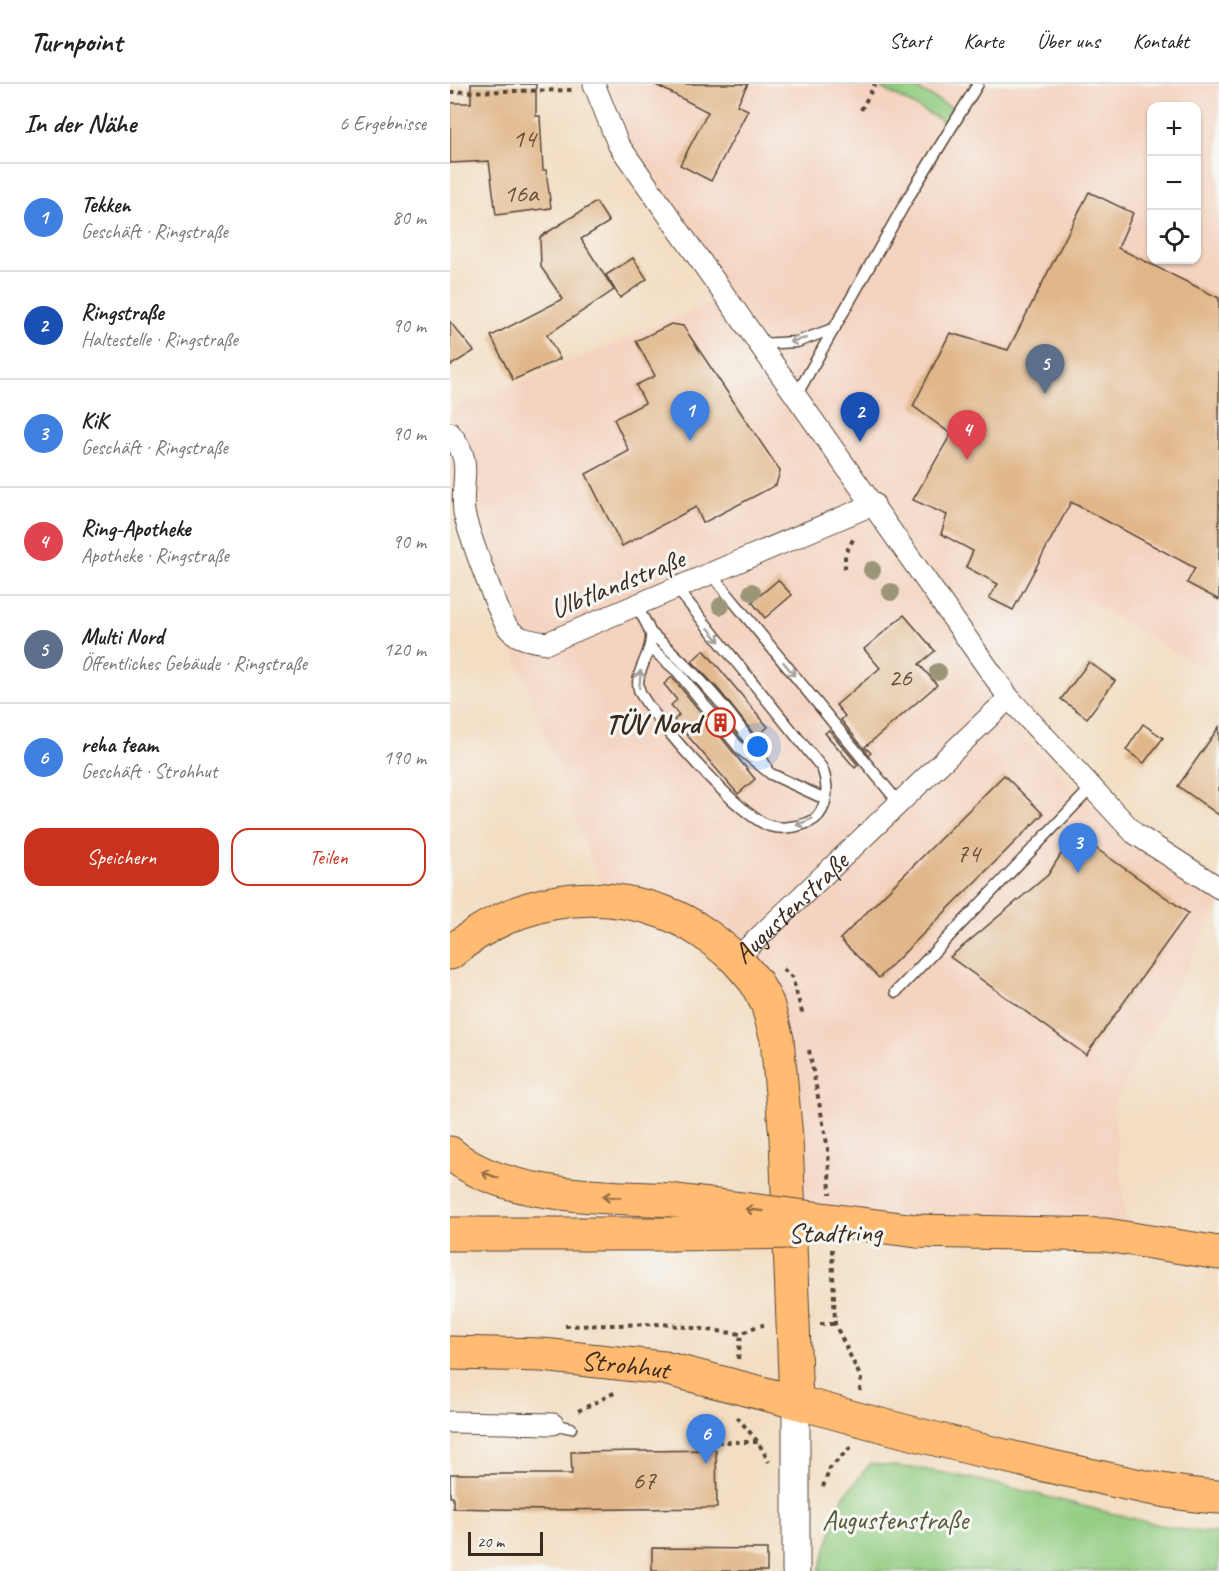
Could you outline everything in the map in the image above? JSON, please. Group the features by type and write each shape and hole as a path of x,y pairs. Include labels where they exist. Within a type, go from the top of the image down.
{"main road":[{"path":"450,953 484,928 536,905 578,899 621,902 676,918 693,927 736,959"},
{"path":"450,969 484,928"},
{"name":"Augustenstraße","path":"736,959 755,981 767,1003 777,1039 786,1138 796,1401"},
{"path":"450,1153 486,1175 534,1188 584,1195 670,1200 917,1231"},
{"name":"Stadtring","path":"450,1234 917,1231 1106,1235 1219,1253"},
{"path":"1106,1235 1204,1261 1219,1268"},
{"name":"Strohhut","path":"450,1353 542,1355 664,1368 796,1401 984,1453 1139,1487 1185,1495 1219,1497"}],"street":[{"path":"594,87 618,144 797,394 1009,698 1134,833 1219,888"},
{"name":"Ulbtlandstraße","path":"450,433 463,449 464,511 469,533 508,628 526,640 547,643 678,590 874,504"},
{"name":"Augustenstraße","path":"736,959 1009,698"},
{"name":"Augustenstraße","path":"796,1401 796,1571"},
{"path":"450,1422 562,1426"}],"lane":[{"path":"797,394 908,198 978,84"},
{"path":"759,344 797,342 835,328"},
{"path":"712,575 899,803"},
{"path":"651,633 651,648 638,677 640,694 701,769 740,806 770,826 801,826 817,816 825,799 828,783 822,768 678,590"},
{"path":"637,606 651,633 688,664 751,741 771,774"},
{"path":"651,648 678,672 741,750 771,774 825,799"},
{"path":"896,992 1092,787"}],"path":[{"path":"861,110 875,84"},
{"path":"450,92 594,87"},
{"path":"845,554 845,569"},
{"path":"558,1326 662,1324 741,1334 757,1326"},
{"path":"835,1324 861,1378"},
{"path":"562,1426 627,1387"},
{"path":"733,1413 764,1452"},
{"path":"717,1442 758,1442"},
{"path":"830,1468 857,1442"}],"shaded area":[{"path":"605,84 1219,84 1219,637 1202,668 1089,602 1020,733 1015,729 1129,843 1219,902 1219,907 1113,1104 1128,1233 789,1208 780,1040 740,959 605,899 450,478 450,411 728,296 634,148 607,95"}],"green space":[{"path":"874,84 908,84 960,112 952,126"},
{"name":"Augustenstraße","path":"870,1464 900,1466 960,1476 1163,1526 1219,1533 1219,1571 819,1571 843,1497"}],"building":[{"path":"471,84 536,84 536,116 540,116 543,170 546,170 551,208 496,215 489,161 450,163 450,103 471,103"},
{"path":"654,84 748,84 737,105 748,110 711,181 680,165 708,112"},
{"path":"1089,192 1133,213 1118,248 1219,298 1219,600 1187,583 1195,568 1071,502 1013,610 989,598 998,584 966,567 973,551 941,534 947,515 913,500 951,434 913,406 950,333 1008,350"},
{"path":"596,202 609,222 581,239 614,290 547,335 560,359 513,380 491,336 563,299 541,267 540,237"},
{"path":"633,258 647,279 620,298 606,275"},
{"path":"450,322 474,351 450,366"},
{"path":"671,324 683,326 780,471 776,485 703,523 696,507 622,546 586,474 629,451 614,419 645,403 636,385 655,376 636,341"},
{"path":"778,580 792,595 765,618 752,602"},
{"path":"904,615 935,651 919,664 937,685 865,747 871,753 869,755 841,720 845,716 836,705 880,668 864,649"},
{"path":"704,650 768,727 756,737 719,690 692,661"},
{"path":"1089,662 1115,681 1087,718 1061,699"},
{"path":"672,677 755,779 738,794 674,720 679,715 671,705 677,700 664,684"},
{"path":"1143,724 1163,738 1144,763 1126,750"},
{"path":"1219,727 1219,815 1178,786"},
{"path":"829,730 858,765 855,768 825,733"},
{"path":"1004,775 1043,814 879,978 840,939"},
{"path":"1074,833 1188,913 1086,1055 950,957 1048,875"},
{"path":"716,1450 717,1508 546,1510 453,1508 453,1497 450,1497 450,1474 572,1474 571,1452"},
{"path":"652,1548 767,1549 767,1571 652,1571"}],"place":[{"name":"Multi Nord","path":"1045,394"},
{"name":"Tekken","path":"690,441"},
{"name":"Ringstraße","path":"860,442"},
{"name":"Ring-Apotheke","path":"967,460"},
{"name":"TÜV Nord","path":"721,723"},
{"name":"KiK","path":"1078,873"},
{"name":"reha team","path":"706,1464"}]}
